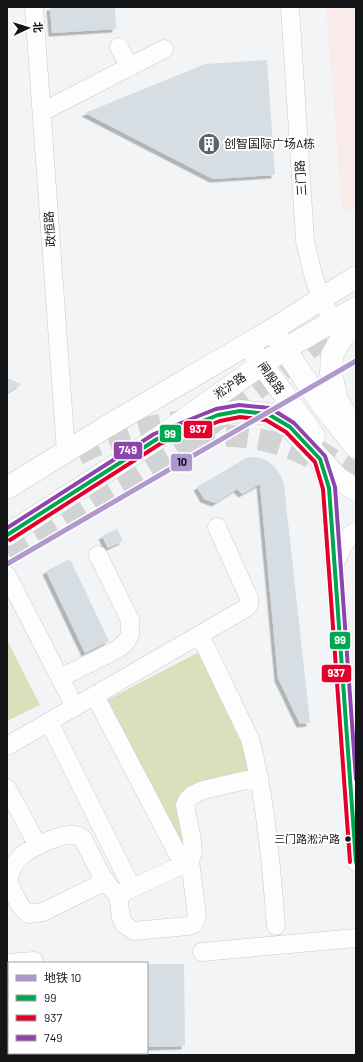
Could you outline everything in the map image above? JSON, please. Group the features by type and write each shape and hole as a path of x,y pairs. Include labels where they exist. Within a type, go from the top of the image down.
{"main road":[{"path":"7,488 272,330 356,277"},
{"name":"淞沪路","path":"7,535 157,439 285,348 356,308"},
{"path":"356,326 343,336 332,355 331,373 337,400 356,432"},
{"path":"272,330 323,406 356,447"},
{"name":"闸殷路","path":"247,345 297,415 356,486"},
{"path":"157,439 218,415 240,411 268,414 290,427 338,478 356,490"}],"street":[{"name":"政恒路","path":"34,7 66,452"},
{"name":"三门路","path":"290,7 305,240 312,271 321,299 333,321"},
{"path":"119,47 130,66"},
{"path":"42,112 164,49"},
{"path":"297,415 320,459 329,488 356,862"},
{"path":"7,746 246,608 249,604 249,598 217,527"},
{"path":"334,566 346,540 356,531"},
{"path":"60,678 118,649 126,642 130,635 130,620 98,555"},
{"path":"7,575 75,707"},
{"path":"200,635 250,739 259,777 268,836 276,926"},
{"path":"49,722 125,891 122,917 124,924 134,931 188,926 194,924 196,916 186,863 95,696"},
{"path":"106,881 43,912 29,914 23,910 9,882 10,873 16,861 24,854 38,846 68,835 77,835 84,839 106,881 114,892 125,891 186,863 193,852 185,806 188,799 194,794 203,790 259,777"},
{"path":"7,788 38,846"},
{"path":"202,952 356,938"},
{"path":"20,962 34,961"}],"shaded area":[{"path":"326,7 356,7 356,214 342,209"}],"green space":[{"path":"7,640 40,705 7,721"},
{"path":"201,651 248,753 249,770 243,774 192,788 187,842 178,846 107,700"}],"building":[{"path":"50,7 115,7 116,29 52,33"},
{"name":"创智国际广场A栋","path":"267,60 275,175 213,179 85,113 205,64"},
{"path":"7,378 21,384 7,393"},
{"path":"253,457 264,459 274,466 281,476 284,485 310,723 300,724 278,678 260,484 242,494 237,489 215,503 204,499 197,487 246,458"},
{"path":"117,529 123,541 108,548 102,536"},
{"path":"70,559 109,641 85,653 46,571"},
{"path":"148,964 184,964 185,1046 148,1047"}],"tunnel":[{"path":"7,552 185,444 339,326"},
{"path":"78,454 105,442 144,428 187,421"},
{"path":"193,437 227,436 262,440 295,450 325,466"},
{"path":"314,448 356,474"}],"metro line":[{"name":"10","path":"7,564 356,361"}],"transit line":[{"name":"749","path":"7,528 154,434 216,409 239,405 270,408 294,423 325,456 335,487 356,779"},
{"name":"99","path":"7,535 157,439 218,415 240,411 268,414 290,427 320,459 329,488 356,862"},
{"name":"937","path":"10,540 160,444 220,421 240,417 266,420 286,432 315,462 323,489 350,862"}],"place":[{"name":"创智国际广场A栋","path":"209,144"},
{"name":"三门路淞沪路","path":"348,839"}]}
